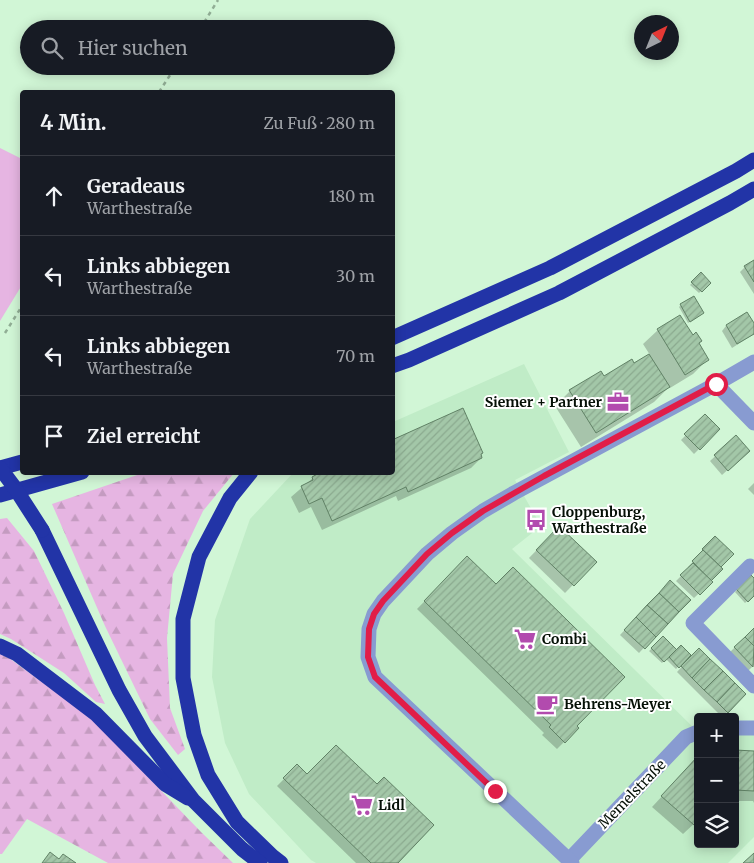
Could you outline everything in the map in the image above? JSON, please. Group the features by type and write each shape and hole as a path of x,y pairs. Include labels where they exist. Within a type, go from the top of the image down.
{"highway":[{"path":"395,337 550,268 754,160"},
{"path":"395,366 559,292 730,204 754,189"},
{"path":"20,463 0,468 42,530 119,690 145,736 193,800 242,849 260,863"},
{"path":"0,495 71,475"},
{"path":"249,475 230,498 198,557 183,619 183,678 194,735 208,775 237,822 281,863"},
{"path":"0,646 17,654 96,714 165,784 193,800"}],"street":[{"path":"571,861 375,677 368,657 369,629 374,614 383,601 427,554 483,511 754,362"},
{"path":"716,384 754,423"},
{"path":"750,566 693,623 754,686"},
{"path":"739,728 754,728"},
{"name":"Memelstraße","path":"571,861 686,737 694,734"}],"path":[{"path":"206,20 218,0"},
{"path":"160,90 170,75"},
{"path":"5,333 20,309"}],"shaded area":[{"path":"524,364 569,452 515,480 541,526 512,549 694,728 694,848 739,848 739,734 754,735 754,837 728,863 316,863 249,794 225,743 212,677 215,620 250,519 291,475 395,475 395,421"}],"green space":[{"path":"0,148 20,158 20,288 0,321"},
{"path":"137,475 232,475 203,511 173,574 167,638 170,708 185,749 178,755 150,719 105,626 52,504"},
{"path":"7,518 34,551 105,704 96,702 64,673 0,634 0,519"},
{"path":"0,654 9,658 90,717 233,863 108,863 27,819 2,854 0,854"}],"building":[{"path":"754,260 754,282 744,266"},
{"path":"701,272 711,283 702,292 691,282"},
{"path":"694,296 704,313 690,322 680,304"},
{"path":"747,312 754,323 754,334 737,344 726,325"},
{"path":"680,315 693,335 696,332 702,341 699,343 709,360 685,375 657,329"},
{"path":"649,354 670,387 596,433 569,390 601,371 604,376 632,359 634,363"},
{"path":"463,408 483,453 481,454 482,458 408,492 406,487 332,521 322,498 309,504 301,486 313,480 312,477 316,475 395,475 395,439"},
{"path":"705,414 720,429 700,450 684,434"},
{"path":"736,435 750,451 728,471 714,455"},
{"path":"559,526 597,562 574,586 536,550"},
{"path":"715,536 734,554 721,567 702,549"},
{"path":"703,550 723,569 711,581 692,561"},
{"name":"Combi","path":"467,556 496,584 513,567 625,677 577,726 579,728 565,743 549,727 551,725 424,601"},
{"path":"693,563 713,582 700,595 680,575"},
{"path":"751,575 754,578 754,596 748,602 736,589"},
{"path":"670,580 691,600 679,612 659,593"},
{"path":"659,593 679,612 668,624 647,605"},
{"path":"647,605 668,624 656,637 636,617"},
{"path":"636,617 656,637 645,649 624,630"},
{"path":"754,628 754,646 745,637"},
{"path":"663,636 677,650 664,662 651,648"},
{"path":"745,637 754,646 753,667 734,647"},
{"path":"681,645 691,655 679,668 669,657"},
{"path":"699,648 710,659 692,678 681,666"},
{"path":"710,659 723,671 704,690 692,678"},
{"path":"723,671 735,683 717,702 704,690"},
{"path":"735,683 746,694 728,713 717,702"},
{"name":"Lidl","path":"336,745 377,784 384,777 434,825 398,863 371,863 283,778 297,764 307,774"},
{"path":"739,750 754,751 754,791 739,790"},
{"path":"694,760 694,825 661,796"},
{"path":"50,852 59,859 63,854 76,863 42,863"},
{"path":"754,853 754,863 743,863"}],"place":[{"name":"Siemer + Partner","path":"618,402"},
{"name":"Cloppenburg, Warthestraße","path":"536,520"},
{"name":"Combi","path":"525,639"},
{"name":"Behrens-Meyer","path":"547,704"},
{"name":"Lidl","path":"362,805"}],"route":[{"path":"495,791 375,677 368,657 369,629 374,614 383,601 427,554 483,511 544,476 716,384"}]}
